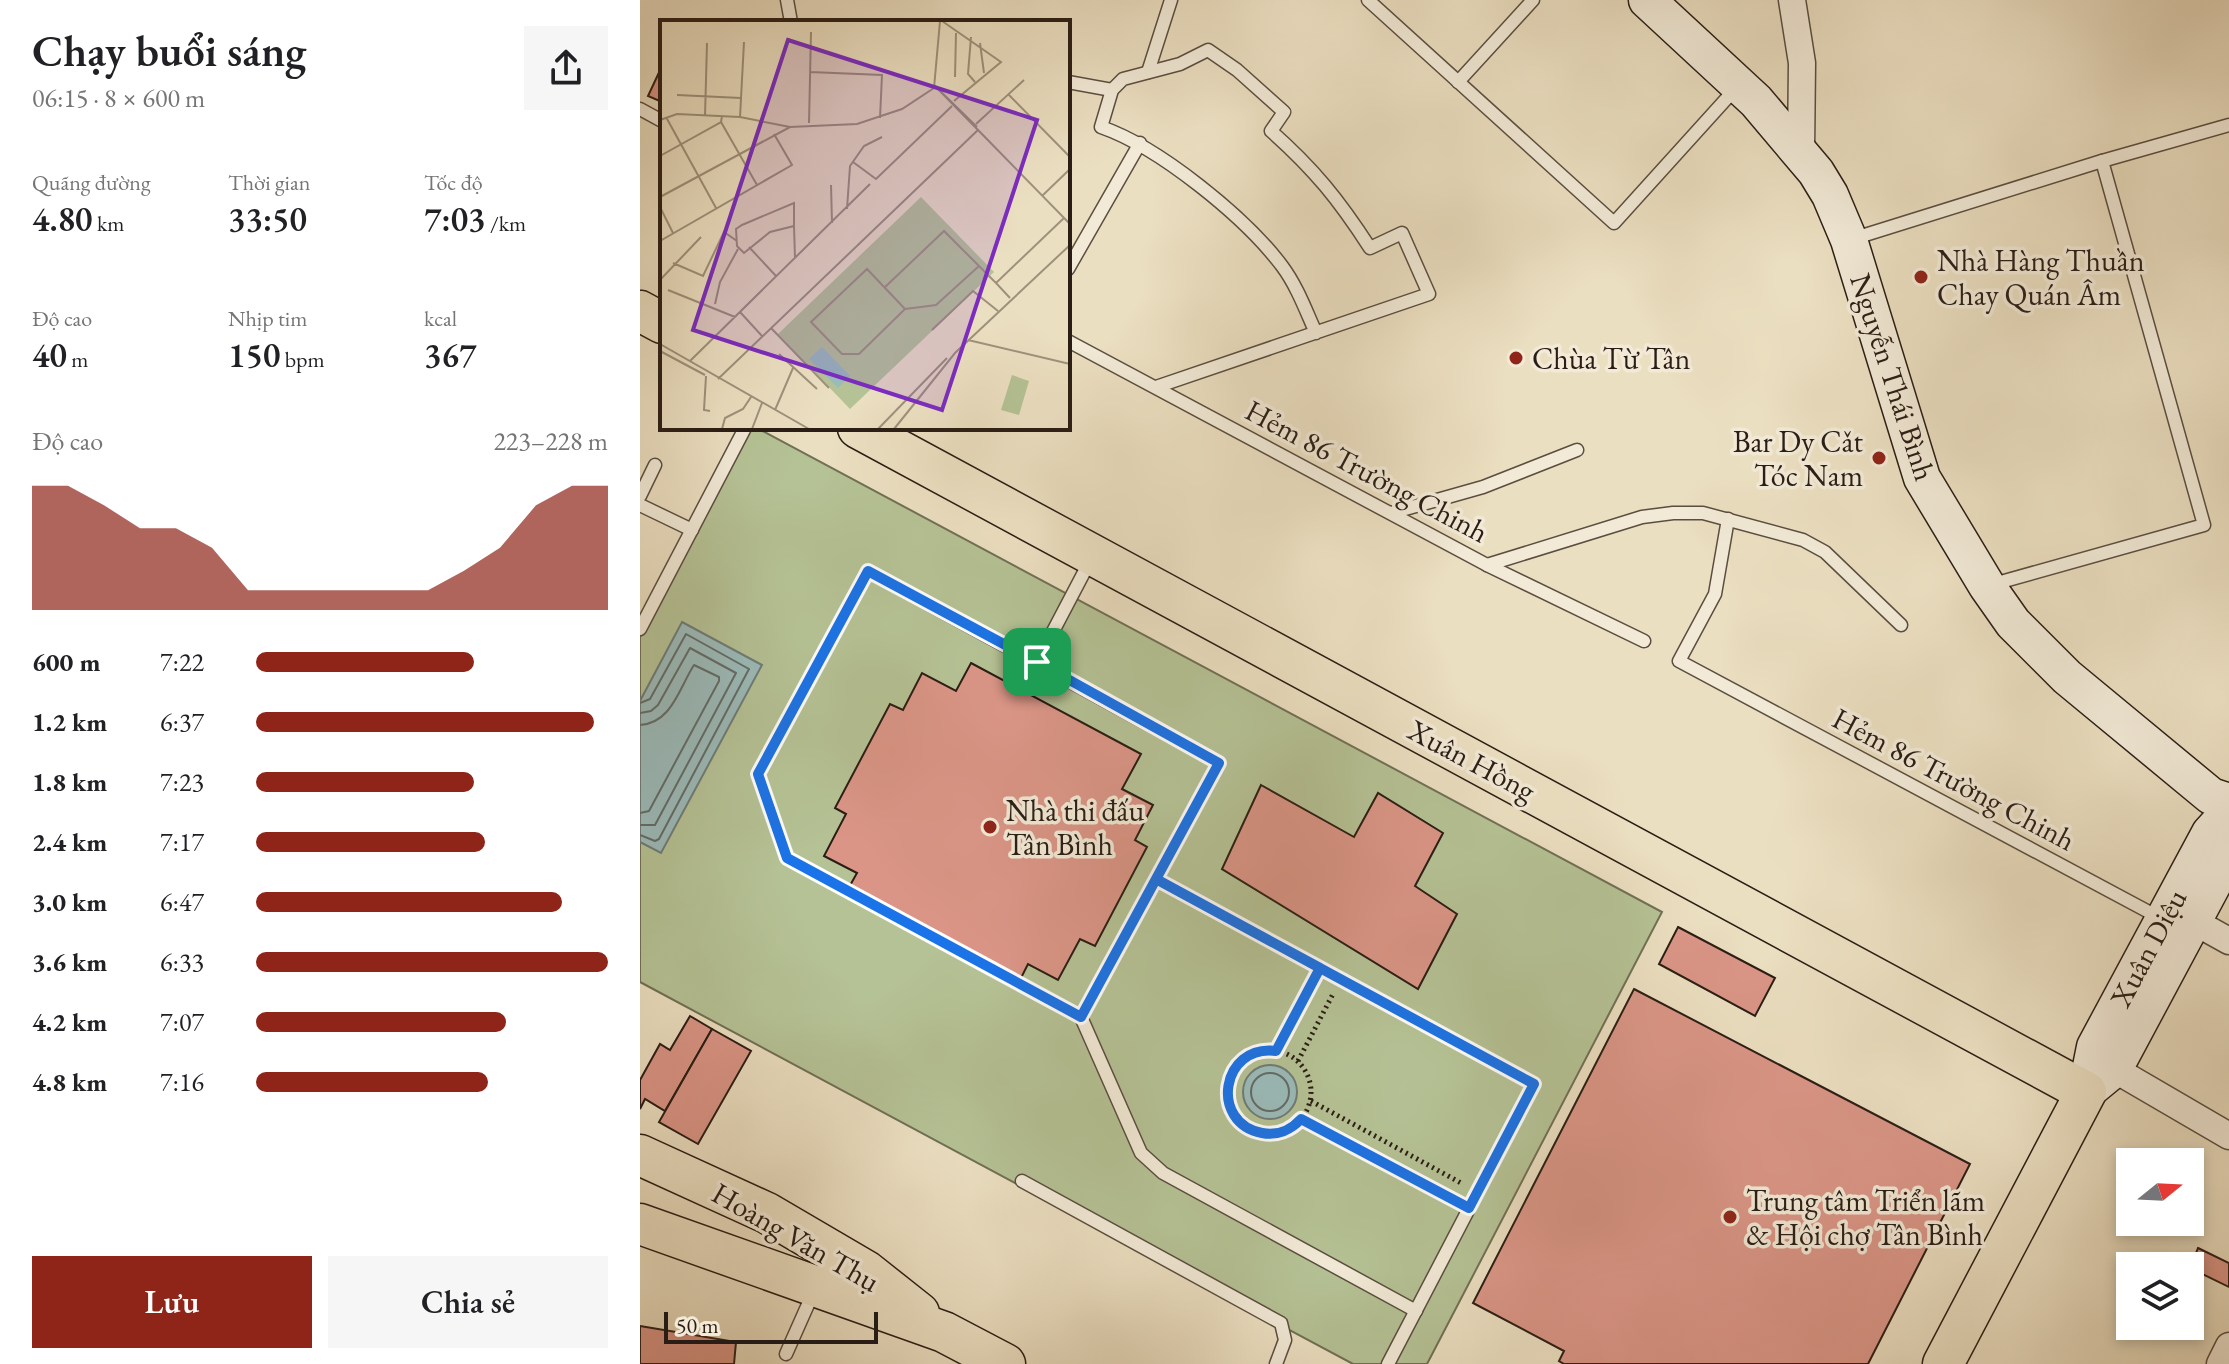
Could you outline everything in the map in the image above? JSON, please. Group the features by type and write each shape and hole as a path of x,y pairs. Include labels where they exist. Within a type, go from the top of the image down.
{"main road":[{"path":"640,311 660,322"},
{"name":"Xuân Hồng","path":"862,430 1093,555 2100,1081"},
{"name":"Xuân Diệu","path":"1943,1364 2100,1081"},
{"name":"Hoàng Văn Thụ","path":"640,1155 767,1213 866,1271 944,1332"},
{"name":"Hoàng Văn Thụ","path":"640,1224 944,1332 1005,1364"}],"street":[{"name":"Nguyễn Thái Bình","path":"1647,0 1739,85 1801,151 1830,195 1849,240 1922,478 2013,623 2067,677 2211,796 2229,802"},
{"path":"1792,0 1802,63 1801,151"},
{"name":"Xuân Diệu","path":"2178,920 2210,833 2229,812"},
{"name":"Xuân Diệu","path":"2100,1081 2095,1047 2178,920 2229,854"},
{"path":"2178,920 2229,941"},
{"path":"2100,1081 2229,1136"},
{"path":"2220,1364 2229,1346"}],"lane":[{"path":"787,0 791,20"},
{"path":"1148,72 1171,0"},
{"path":"1368,0 1614,223 1739,85"},
{"path":"1458,82 1533,0"},
{"path":"1156,387 1316,333 1429,294 1402,233 1370,248 1331,189 1271,131 1284,112 1237,70 1208,50 1180,64 1123,79 1112,90 1101,127 1140,143 1234,215 1264,243 1285,269 1316,333"},
{"path":"1070,82 1112,90"},
{"path":"640,109 660,120"},
{"path":"1849,240 2229,125"},
{"path":"1070,266 1140,143"},
{"path":"1987,586 2204,525 2102,161"},
{"name":"Hẻm 86 Trường Chinh","path":"1070,342 1487,565 1644,641"},
{"path":"640,629 744,430"},
{"path":"1391,513 1483,487 1577,450"},
{"path":"640,496 655,465"},
{"path":"640,505 692,530"},
{"path":"1487,565 1642,517 1703,513 1803,540 1825,552 1901,625"},
{"name":"Hẻm 86 Trường Chinh","path":"1728,519 1715,594 1679,661 2178,920"},
{"path":"1037,662 1093,555"},
{"path":"1081,1017 1219,763 868,571 758,774 787,858 1081,1017 1141,1153 1151,1164 1416,1311"},
{"path":"1156,879 1534,1084 1388,1364"},
{"path":"1022,1181 1281,1323 1285,1340 1276,1364"},
{"path":"786,1354 815,1288"}],"path":[{"path":"1276,1051 1320,968"},
{"path":"1298,1061 1341,979"},
{"path":"1257,1051 1286,1053 1298,1061 1307,1072 1311,1087 1311,1101 1301,1119 1282,1132 1268,1134 1244,1125 1229,1104 1227,1091 1229,1078 1236,1066 1257,1051"},
{"path":"1311,1101 1478,1192"},
{"path":"1301,1119 1469,1208"}],"green space":[{"path":"749,430 761,430 1662,912 1427,1364 1353,1364 640,982 640,637"}],"water":[{"path":"682,622 762,665 661,853 640,842 640,701"},
{"path":"1270,1065 1289,1073 1297,1092 1289,1111 1270,1119 1251,1111 1243,1092 1251,1073"}],"building":[{"path":"660,70 660,101 648,96"},
{"name":"Nhà thi đấu Tân Bình","path":"971,663 1141,754 1122,789 1153,805 1135,840 1147,847 1095,946 1080,939 1058,980 1028,964 1019,982 848,889 857,873 824,856 846,814 835,808 890,704 903,710 922,673 956,691"},
{"path":"1261,785 1354,837 1378,793 1443,833 1415,886 1457,914 1418,989 1222,869"},
{"path":"1678,927 1775,978 1755,1016 1659,964"},
{"name":"Trung tâm Triển lãm & Hội chợ Tân Bình","path":"1634,989 1970,1164 1868,1364 1564,1364 1559,1361 1564,1351 1473,1303"},
{"path":"690,1016 712,1029 665,1111 645,1099 640,1109 640,1080 660,1044 670,1050"},
{"path":"712,1029 751,1051 698,1144 659,1122"},
{"path":"2198,1248 2229,1263 2229,1287 2204,1275 2204,1252 2196,1252"},
{"path":"640,1326 736,1342 734,1364 640,1364"}],"place":[{"name":"Nhà Hàng Thuần Chay Quán Âm","path":"1921,277"},
{"name":"Chùa Từ Tân","path":"1516,358"},
{"name":"Bar Dy Cǎt Tóc Nam","path":"1879,458"},
{"name":"Nhà thi đấu Tân Bình","path":"990,827"},
{"name":"Trung tâm Triển lãm & Hội chợ Tân Bình","path":"1730,1217"}],"route":[{"path":"1037,662 868,571 758,774 787,858 1081,1017 1156,879 1534,1084 1469,1208 1301,1119 1282,1132 1268,1134 1256,1132 1235,1116 1229,1104 1229,1078 1245,1057 1257,1051 1276,1051 1320,968 1156,879 1219,763 1037,662"}]}
